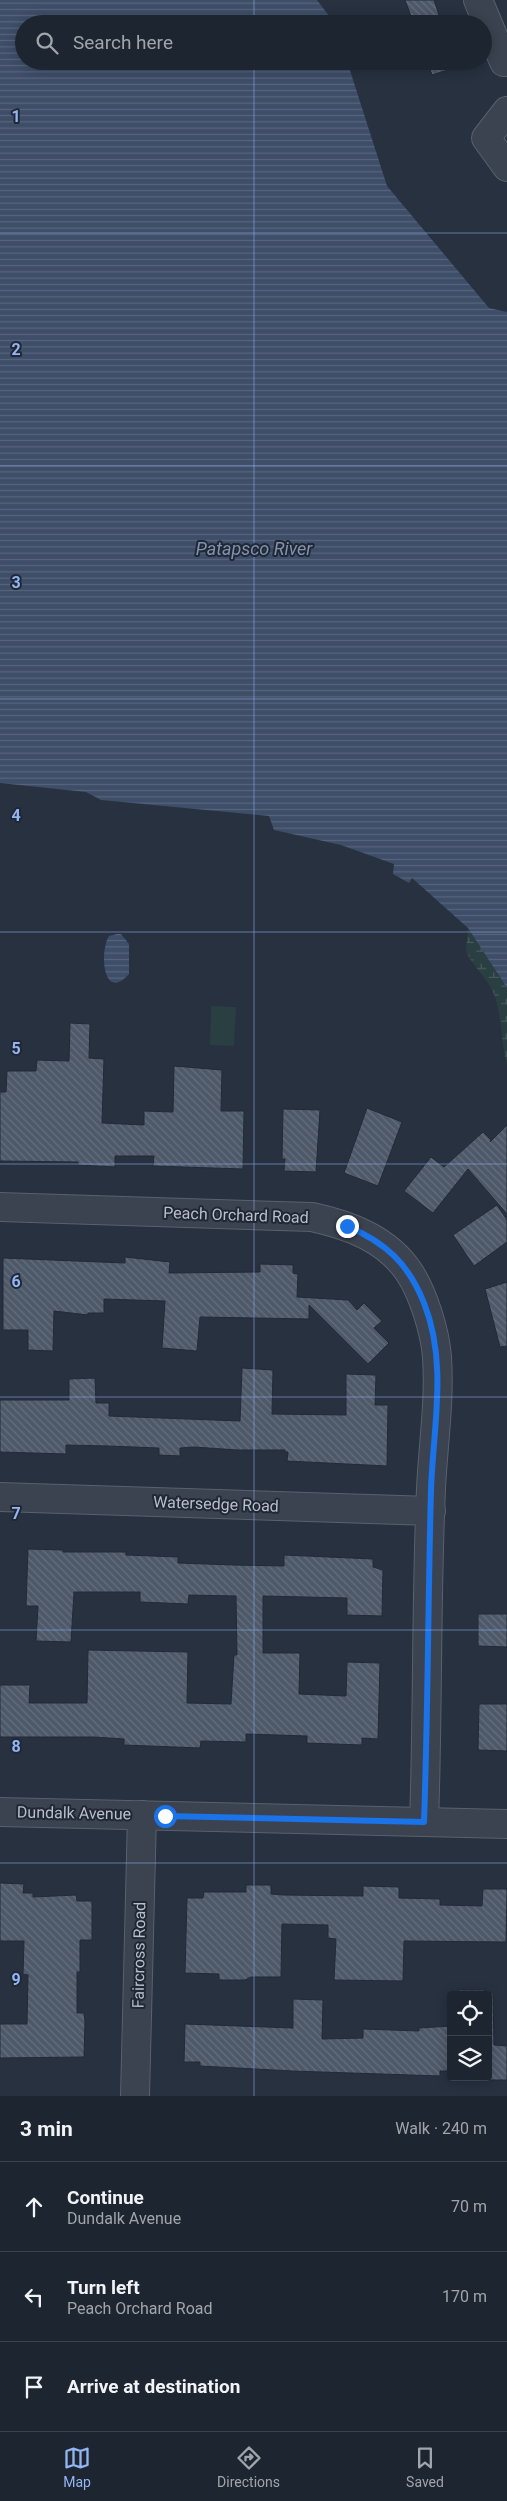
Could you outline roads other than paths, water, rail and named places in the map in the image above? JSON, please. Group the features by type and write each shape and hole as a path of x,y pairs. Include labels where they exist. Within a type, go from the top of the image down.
{"street":[{"path":"478,0 484,15"},
{"path":"492,33 504,62 507,62"},
{"path":"507,111 486,138 507,167"},
{"name":"Peach Orchard Road","path":"0,1207 312,1217 347,1226 375,1240 397,1257 409,1272 425,1304 437,1355 437,1431 431,1511 424,1822"},
{"name":"Watersedge Road","path":"0,1497 431,1511"},
{"name":"Dundalk Avenue","path":"0,1812 507,1824"},
{"name":"Faircross Road","path":"136,2096 142,1815"}],"water":[{"name":"Patapsco River","path":"0,0 317,0 328,15 15,15 15,70 350,70 387,186 489,308 507,312 507,988 468,928 412,878 409,883 393,874 394,864 341,845 274,830 269,816 101,800 86,792 0,783"},
{"path":"121,934 129,944 129,974 114,983 109,979 106,972 104,953 109,936"}]}
